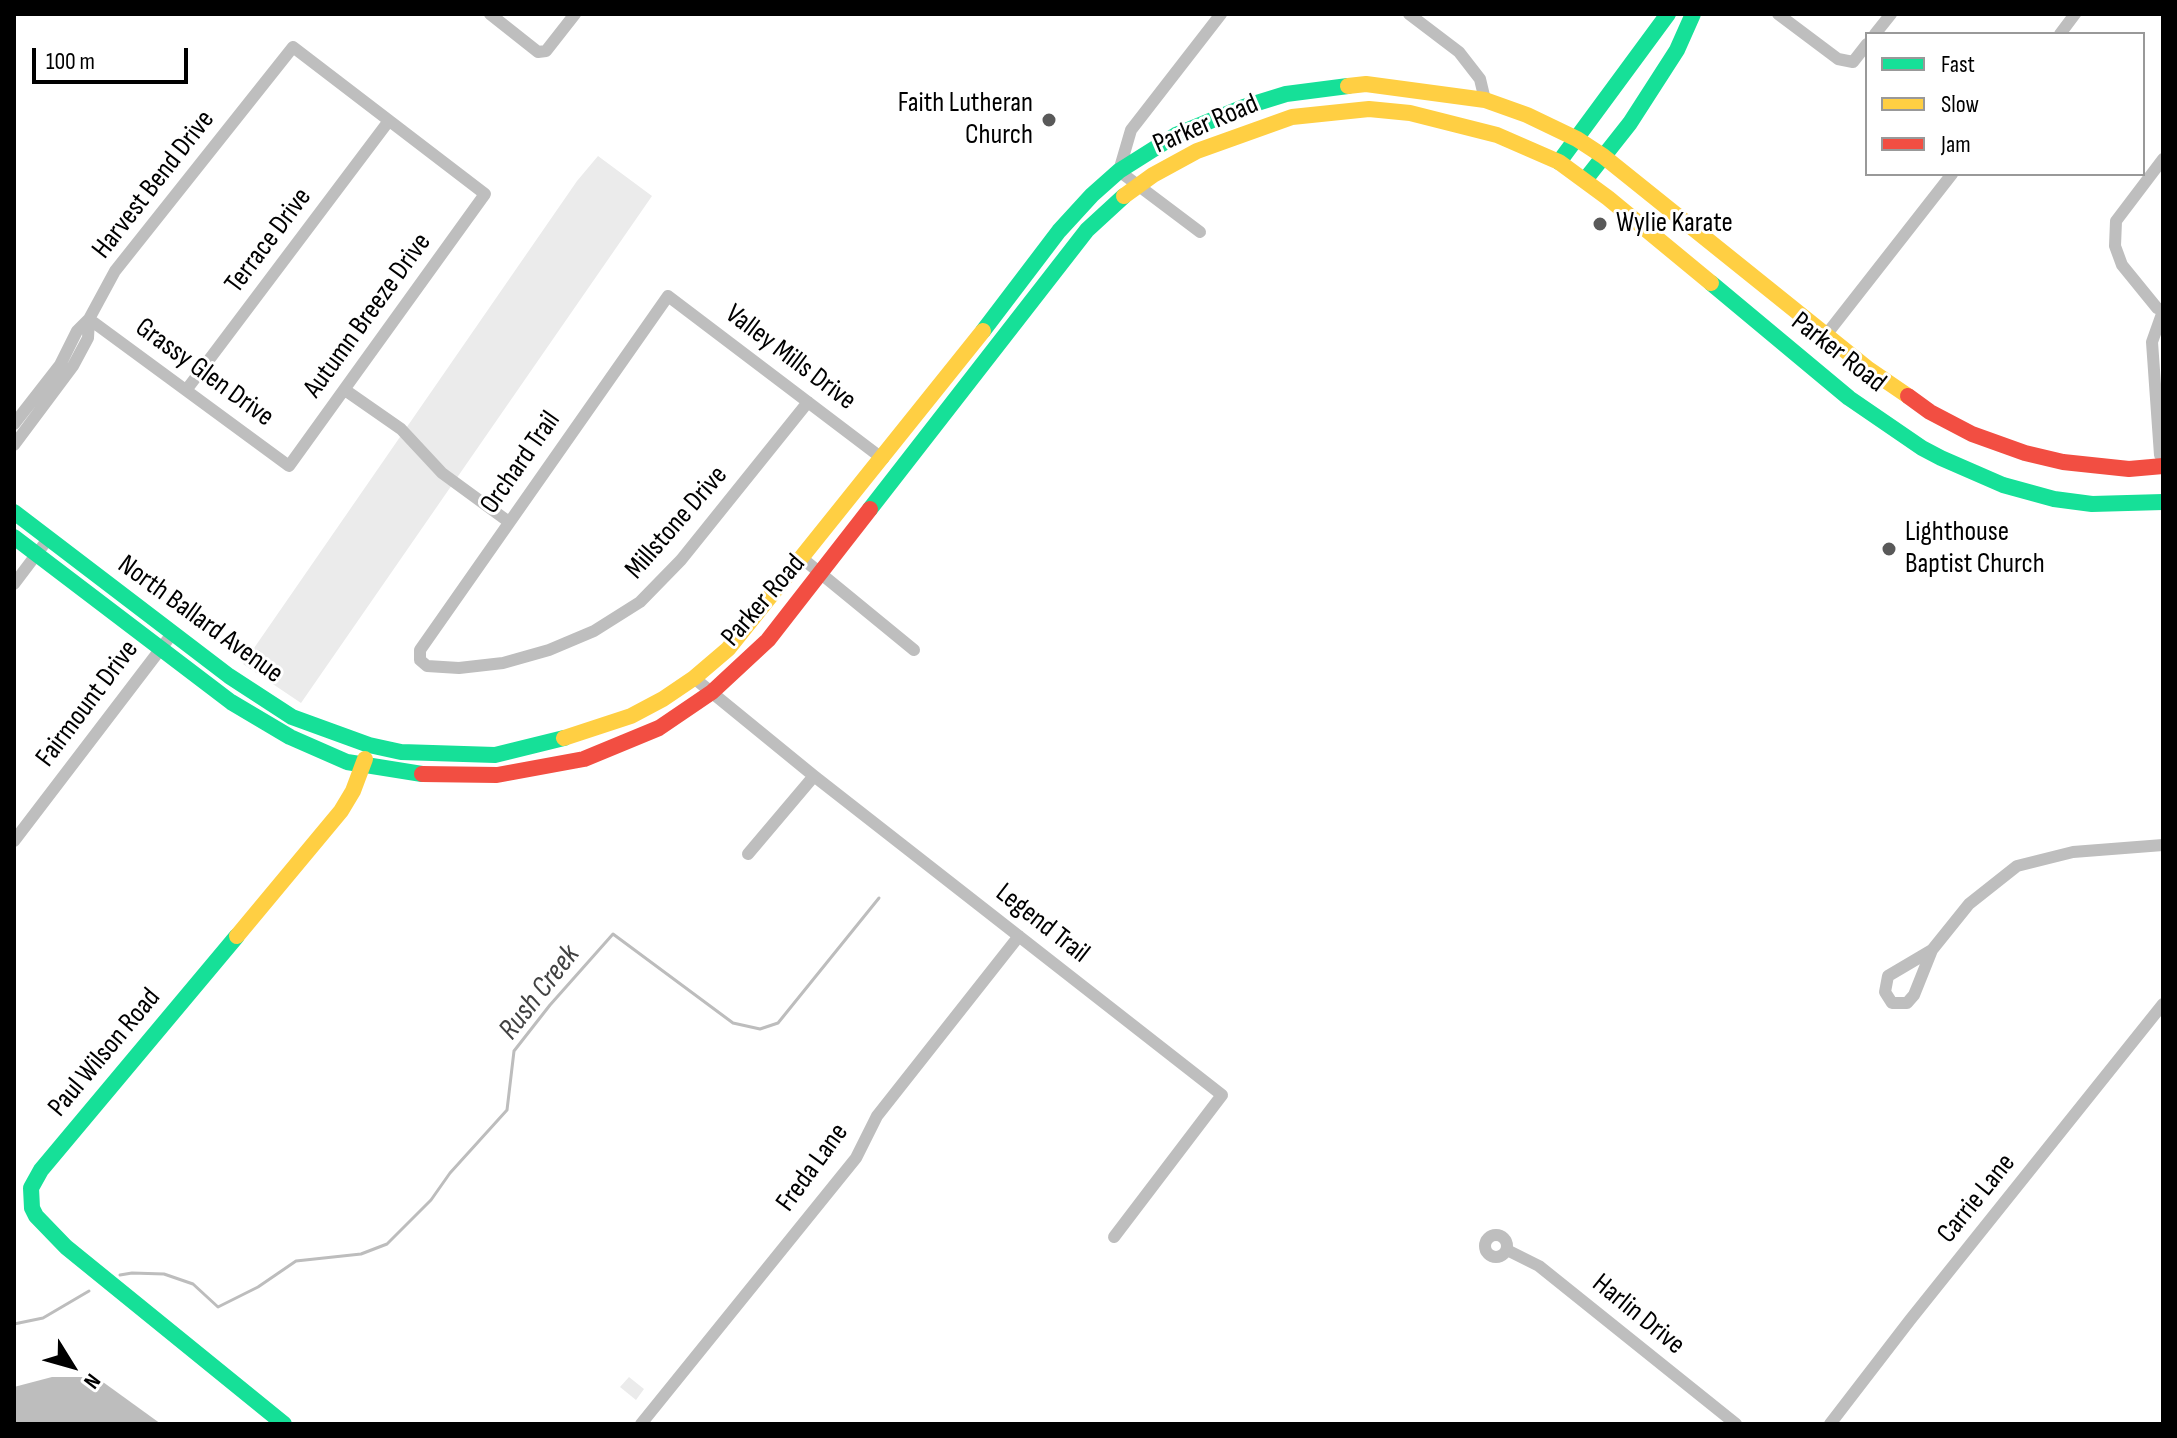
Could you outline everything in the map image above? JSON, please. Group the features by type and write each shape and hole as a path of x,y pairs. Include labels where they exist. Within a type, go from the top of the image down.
{"main road":[{"path":"1559,162 1668,14"},
{"path":"1585,180 1656,83 1677,50 1693,14"},
{"name":"Parker Road","path":"369,745 435,755 495,755 586,733 620,720 663,699 694,678 728,649 803,559 1084,203 1119,171 1176,135 1286,94 1366,84 1485,100 1527,115 1577,139 1603,156 1826,335 1930,412 1972,434 2025,453 2063,462 2129,469 2163,466"},
{"name":"Parker Road","path":"363,766 458,776 497,775 544,768 613,749 659,728 712,692 768,640 1087,230 1114,203 1197,151 1292,117 1369,109 1410,113 1497,135 1559,162 1585,180 1849,398 1922,448 2003,485 2054,499 2092,504 2163,502"},
{"name":"North Ballard Avenue","path":"14,512 235,681 292,717 369,745"},
{"name":"North Ballard Avenue","path":"14,537 247,712 310,747 363,766"},
{"name":"Paul Wilson Road","path":"284,1424 47,1229 32,1208 31,1188 41,1170 341,811 353,791 369,745"}],"street":[{"path":"490,14 538,52 546,51 575,14"},
{"path":"1200,232 1119,171 1131,130 1221,14"},
{"path":"1409,14 1459,52 1480,79 1485,100"},
{"path":"1778,14 1838,59 1853,62 1865,47"},
{"path":"1877,32 1891,14"},
{"path":"2062,32 2075,14"},
{"name":"Harvest Bend Drive","path":"14,424 60,365 77,331 89,319 115,271 293,47 388,122"},
{"name":"Autumn Breeze Drive","path":"289,466 485,194 388,122"},
{"name":"Terrace Drive","path":"187,389 388,122"},
{"path":"2163,159 2116,221 2115,246 2122,265 2157,308 2163,311 2152,342 2160,455 2163,457"},
{"path":"1826,335 1950,176"},
{"name":"Valley Mills Drive","path":"668,296 883,459"},
{"name":"Orchard Trail","path":"420,660 420,650 668,296"},
{"name":"Harvest Bend Drive","path":"14,445 73,366 88,338 89,319"},
{"name":"Grassy Glen Drive","path":"89,319 289,466"},
{"path":"345,390 401,429 442,473 509,522"},
{"name":"Millstone Drive","path":"420,660 427,666 459,668 503,663 549,650 594,631 640,602 681,560 808,402"},
{"path":"14,584 48,539"},
{"path":"803,559 914,650"},
{"name":"Fairmount Drive","path":"14,841 172,634"},
{"name":"Legend Trail","path":"694,678 814,776 1222,1095 1114,1237"},
{"path":"748,854 814,776"},
{"path":"1932,950 1888,976 1885,992 1892,1003 1907,1003 1914,995 1932,950 1969,904 2017,866 2073,852 2163,845"},
{"name":"Freda Lane","path":"641,1424 856,1158 877,1116 1019,936"},
{"name":"Carrie Lane","path":"1830,1424 2163,1004"},
{"name":"Harlin Drive","path":"1507,1250 1539,1266 1736,1424"}],"shaded area":[{"path":"598,156 652,196 301,703 243,664 577,181"},
{"path":"52,1377 96,1377 161,1424 14,1424 14,1387"},
{"path":"629,1377 644,1389 636,1400 620,1387"}],"waterway":[{"name":"Rush Creek","path":"120,1275 164,1274 193,1284 218,1307 258,1287 296,1261 361,1254 387,1244 431,1200 450,1173 507,1110 514,1051 613,934 733,1023 760,1029 778,1023 879,898"},
{"name":"Rush Creek","path":"14,1324 43,1318 89,1291"}],"traffic: fast":[{"path":"1559,162 1668,14"},
{"path":"1585,180 1630,123 1677,50 1693,14"},
{"path":"983,331 1059,231 1119,171 1176,135 1244,107 1286,94 1348,86"},
{"path":"870,509 1087,230 1124,196"},
{"path":"1711,283 1849,398 1941,458 2003,485 2054,499 2092,504 2163,502"},
{"path":"14,512 229,676 292,717 369,745 401,752 495,755 564,738"},
{"path":"14,537 231,702 290,737 347,762 422,774"},
{"path":"237,936 41,1170 31,1188 32,1208 66,1247 284,1424"}],"traffic: slow":[{"path":"1348,86 1366,84 1485,100 1527,115 1577,139 1603,156 1867,368 1908,396"},
{"path":"1124,196 1153,175 1197,151 1292,117 1369,109 1410,113 1497,135 1559,162 1711,283"},
{"path":"564,738 631,716 663,699 728,649 983,331"},
{"path":"237,936 341,811 353,791 365,759"}],"traffic: jam":[{"path":"1908,396 1930,412 1972,434 2025,453 2063,462 2129,469 2163,466"},
{"path":"422,774 497,775 584,759 659,728 712,692 768,640 870,509"}],"place":[{"name":"Faith Lutheran Church","path":"1049,120"},
{"name":"Wylie Karate","path":"1600,224"},
{"name":"Lighthouse Baptist Church","path":"1889,549"}]}
